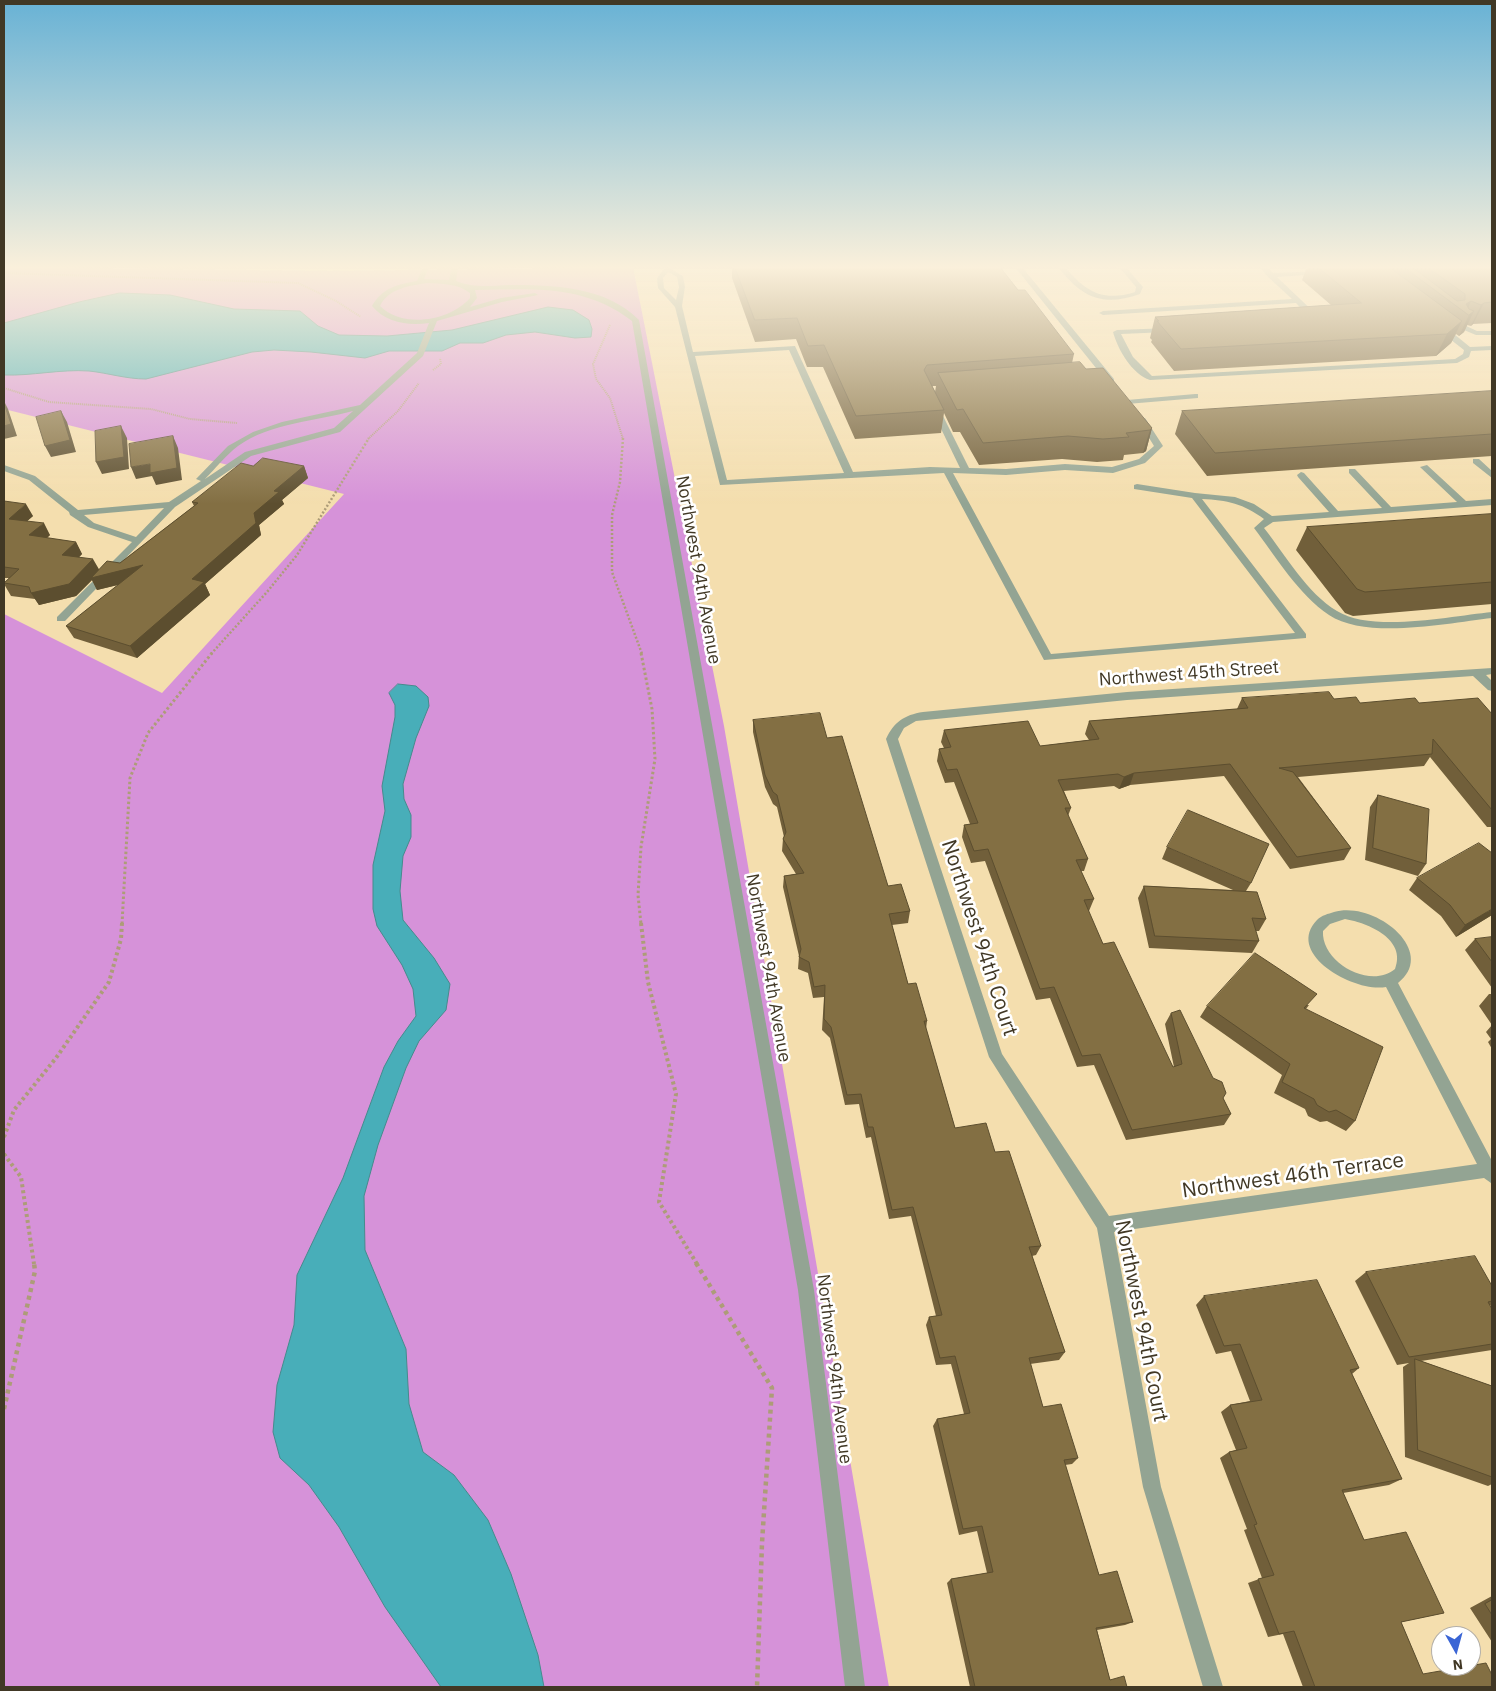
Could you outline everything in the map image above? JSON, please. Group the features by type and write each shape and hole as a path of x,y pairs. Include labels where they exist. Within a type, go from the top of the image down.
{"street":[{"path":"73,512 172,505 248,454 337,430 420,354 423,346"},
{"name":"Northwest 94th Avenue","path":"640,346 806,1290 856,1687"},
{"path":"689,346 724,483 849,474 947,470 1006,472 1065,467 1113,470 1142,461 1159,446 1128,402 1082,346"},
{"path":"1123,346 1144,375 1150,378 1161,379 1457,361 1466,355 1468,349"},
{"path":"1464,346 1468,349 1492,348"},
{"path":"691,354 792,348 849,474"},
{"path":"1098,378 1108,378"},
{"path":"1128,402 1195,396"},
{"path":"931,400 966,471"},
{"path":"61,620 172,505 241,441 282,423 329,415 365,405"},
{"path":"1476,461 1492,476"},
{"path":"1424,467 1464,504"},
{"path":"4,468 32,478 90,525 138,541"},
{"path":"947,470 1048,658 1302,636 1195,496"},
{"path":"1352,471 1389,510"},
{"path":"1301,475 1336,514"},
{"path":"1136,486 1195,496 1225,496 1245,501 1270,519"},
{"path":"1492,502 1270,519 1259,528 1316,600 1335,615 1353,623 1375,626 1492,615"},
{"name":"Northwest 45th Street","path":"895,731 899,724 907,719 948,713 1137,695 1492,671"},
{"path":"1477,673 1492,687"},
{"name":"Northwest 94th Court","path":"895,731 892,739 894,747 996,1057 1055,1145 1105,1225 1152,1487 1213,1687"},
{"path":"1353,915 1375,922 1389,931 1399,942 1405,954 1405,965 1400,975 1390,981 1378,983 1363,982 1335,969 1317,948 1315,938 1317,928 1322,920 1332,916 1353,915"},
{"path":"1390,981 1490,1174"},
{"name":"Northwest 46th Terrace","path":"1105,1225 1490,1174"}],"path":[{"path":"601,346 593,364 596,379 610,398 623,437 620,482 612,515 612,572 644,660 652,709 655,759 641,847 638,895 648,982 676,1094 658,1202 772,1388 762,1543 758,1687"},
{"path":"420,354 439,357 441,364 427,376"},
{"path":"4,1137 14,1110 56,1058 109,982 121,939 130,778 148,734 195,672 267,592 297,555 369,438 398,411 420,382"},
{"path":"4,388 49,402 151,409 190,419 242,424"},
{"path":"4,1154 21,1177 35,1271 4,1409"}],"shaded area":[{"path":"4,346 649,346 724,726 889,1687 4,1687 4,614 162,693 344,494 4,409"}],"water":[{"path":"4,346 453,346 442,351 389,351 365,358 274,350 252,352 146,379 89,371 4,375"},
{"path":"398,684 416,686 428,697 429,706 416,738 403,784 404,799 411,815 411,837 403,856 400,891 403,920 434,958 450,984 446,1010 419,1041 406,1068 378,1145 364,1196 365,1250 406,1349 409,1404 423,1452 454,1475 488,1520 511,1574 538,1655 544,1687 441,1687 385,1607 339,1527 309,1485 280,1458 273,1432 277,1385 294,1325 297,1275 343,1178 384,1067 398,1041 416,1016 413,989 402,965 377,926 373,909 373,865 385,811 382,786 395,717 395,705 389,693"}],"building":[{"path":"824,346 1068,346 1074,354 927,365 924,370 944,410 856,416"},
{"path":"1178,346 1236,346 1181,349"},
{"path":"1080,362 1086,369 1103,368 1152,428 1150,430 1126,433 1129,437 1103,439 1068,436 983,443 963,409 957,410 938,373"},
{"path":"1492,391 1492,434 1215,453 1182,411"},
{"path":"4,403 11,424 4,426"},
{"path":"61,411 70,440 45,446 36,417"},
{"path":"121,426 124,457 96,462 95,431"},
{"path":"173,436 177,468 150,473 150,464 131,467 129,444"},
{"path":"263,458 304,466 274,491 279,492 254,513 256,523 192,579 204,582 130,646 66,626 143,565 91,578 107,561 120,563 198,503 192,502 241,463 253,466"},
{"path":"4,501 26,504 9,519 44,523 29,535 76,542 62,555 93,559 69,584 31,593 29,587 4,583 19,569 4,567"},
{"path":"1492,514 1492,582 1365,592 1357,589 1307,527"},
{"path":"1329,692 1334,699 1356,697 1360,703 1415,698 1419,703 1478,698 1492,714 1492,810 1433,739 1432,754 1279,768 1293,772 1351,848 1297,857 1230,764 1134,773 1124,777 1118,774 1058,780 1071,808 1065,808 1088,859 1076,860 1094,899 1084,900 1103,944 1114,942 1173,1067 1182,1064 1171,1013 1180,1010 1213,1078 1222,1082 1226,1093 1223,1098 1231,1114 1132,1130 1100,1054 1082,1056 1054,987 1040,989 988,849 974,851 964,825 978,823 957,769 947,770 939,749 951,747 944,730 1028,721 1040,746 1099,739 1089,721 1248,708 1242,698"},
{"path":"820,713 827,738 842,736 888,886 901,884 910,911 889,914 908,984 916,983 927,1021 924,1021 955,1128 986,1123 995,1152 1009,1151 1041,1246 1029,1247 1065,1352 1029,1358 1043,1407 1061,1404 1078,1458 1064,1460 1099,1575 1117,1571 1133,1622 1096,1628 1110,1680 1124,1676 1127,1687 975,1687 951,1579 993,1572 982,1526 963,1529 937,1419 970,1413 955,1356 940,1358 929,1317 942,1315 913,1207 892,1210 873,1127 868,1127 861,1094 847,1095 831,1027 824,1019 825,985 814,987 809,962 799,957 801,949 784,876 804,873 783,839 786,832 777,795 773,792 765,775 753,720"},
{"path":"1378,795 1429,809 1426,864 1373,848"},
{"path":"1188,810 1269,844 1251,883 1167,847"},
{"path":"1479,843 1492,853 1492,909 1465,925 1450,905 1417,878"},
{"path":"1144,886 1257,892 1266,919 1252,918 1259,941 1155,936"},
{"path":"1492,937 1492,962 1475,939"},
{"path":"1255,953 1317,994 1304,1008 1383,1047 1355,1121 1336,1110 1329,1112 1317,1105 1314,1099 1282,1082 1290,1064 1207,1006"},
{"path":"1475,1256 1492,1286 1492,1301 1488,1302 1492,1309 1492,1344 1409,1357 1366,1272"},
{"path":"1317,1280 1359,1368 1350,1370 1402,1479 1342,1490 1364,1540 1406,1532 1444,1613 1401,1622 1423,1674 1431,1673 1431,1676 1481,1676 1481,1664 1486,1663 1492,1675 1492,1687 1315,1687 1294,1631 1279,1634 1258,1579 1274,1575 1254,1525 1257,1524 1229,1452 1247,1448 1230,1405 1262,1400 1240,1344 1224,1346 1204,1296"},
{"path":"1415,1359 1492,1386 1492,1477 1418,1450"},
{"path":"1492,1600 1492,1615 1485,1604"}]}
